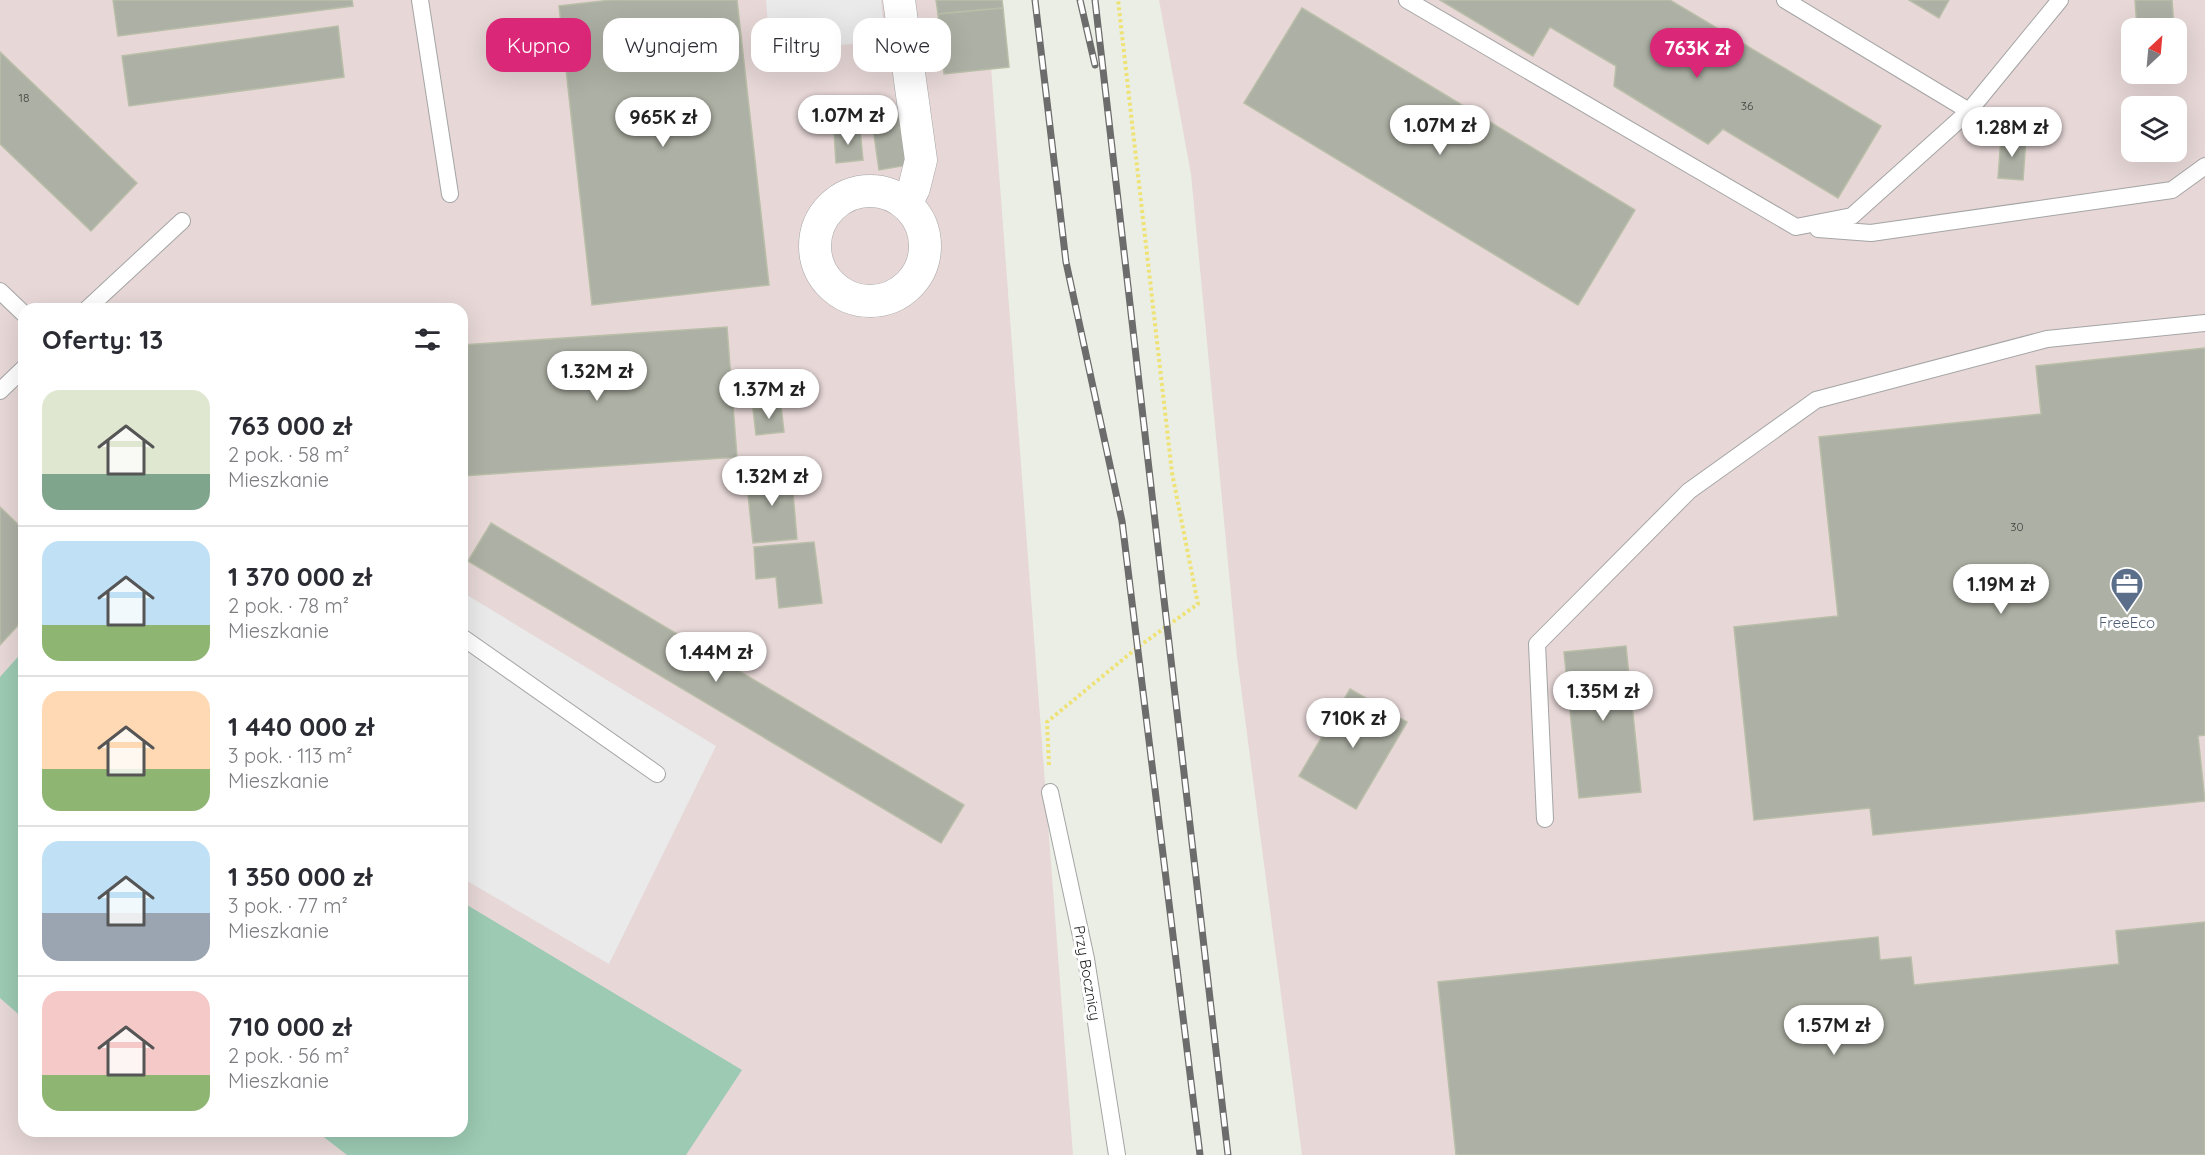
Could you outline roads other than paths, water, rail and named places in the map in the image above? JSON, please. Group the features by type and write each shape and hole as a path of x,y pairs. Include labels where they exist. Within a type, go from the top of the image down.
{"street":[{"path":"899,0 921,160 914,188 906,204"}],"lane":[{"path":"420,0 450,194"},
{"path":"1407,0 1796,228 1871,233 2172,190 2205,166"},
{"path":"1785,0 1969,111"},
{"path":"1796,228 1852,216 1969,111 2060,0"},
{"path":"93,303 182,220"},
{"path":"0,291 18,308"},
{"path":"1545,819 1537,644 1689,491 1816,400 2048,339 2205,323"},
{"path":"0,391 18,374"},
{"path":"468,641 657,774"},
{"name":"Przy Bocznicy","path":"1050,792 1086,959 1117,1155"}],"railway":[{"path":"1035,0 1066,262 1122,521 1200,1155"},
{"path":"1080,0 1095,65"},
{"path":"1095,0 1228,1155"}],"place":[{"name":"FreeEco","path":"2127,613"}]}
